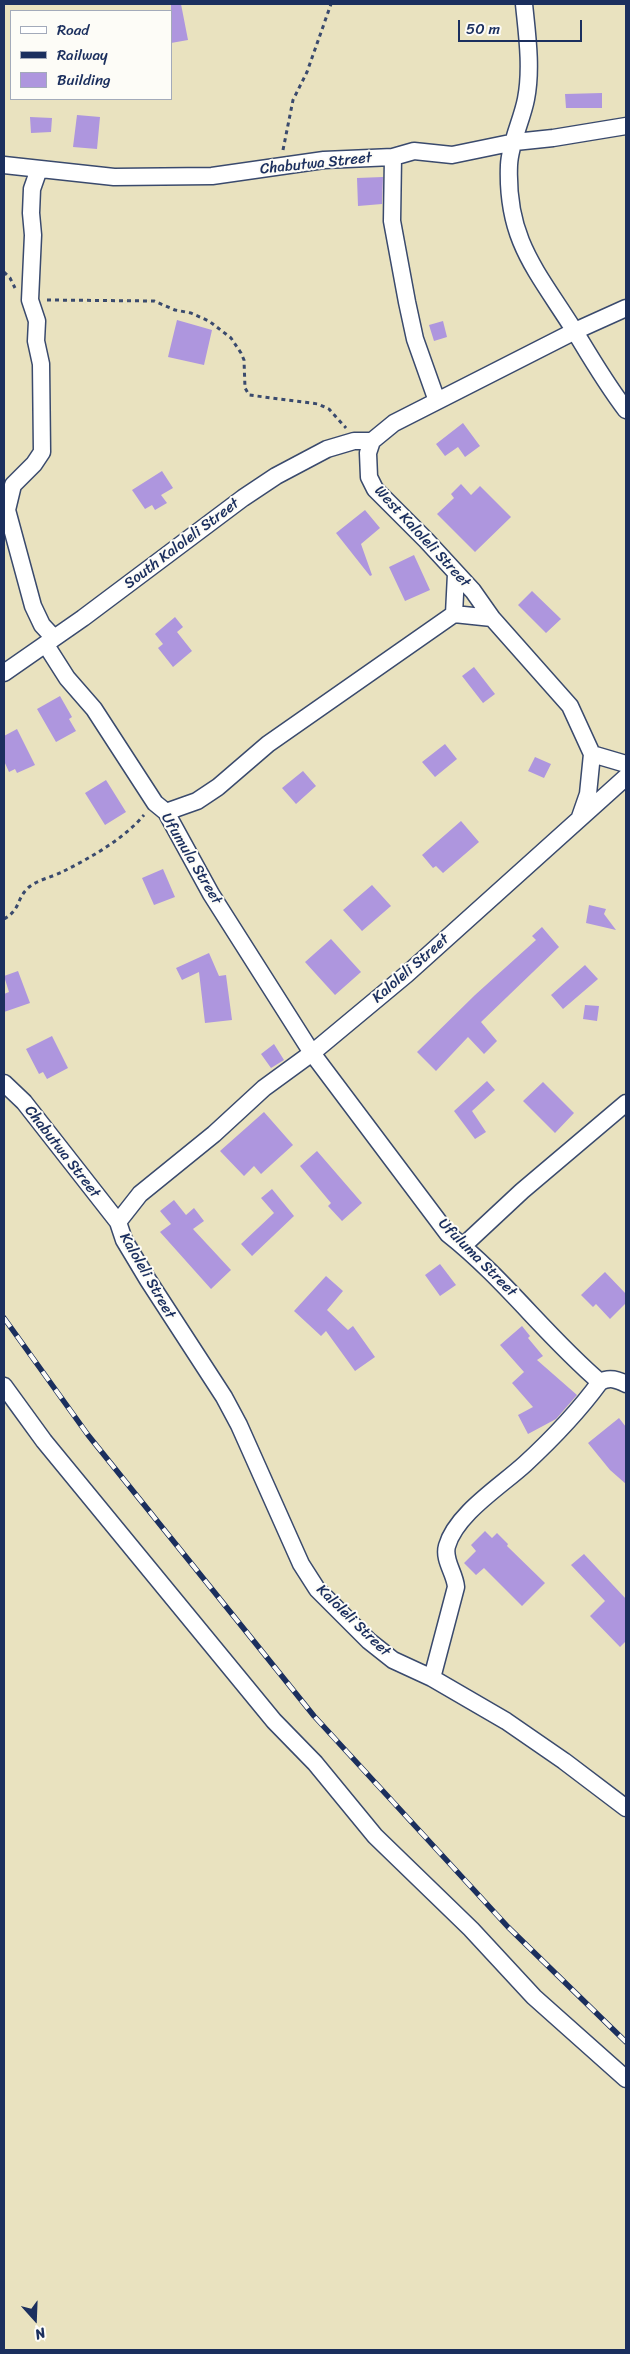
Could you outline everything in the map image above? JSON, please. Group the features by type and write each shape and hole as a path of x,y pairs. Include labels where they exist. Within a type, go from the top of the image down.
{"street":[{"path":"524,4 528,54 527,97 509,162 513,221 521,246 575,330 597,370 626,410"},
{"name":"Chabutwa Street","path":"4,164 114,177 212,176 324,160 393,157 414,151 452,156 515,142 626,126"},
{"path":"393,157 392,221 415,339 437,401"},
{"name":"Ufumula Street","path":"38,169 32,190 31,213 33,235 30,300 37,321 36,341 41,364 42,452 34,464 13,485 7,510 18,557 33,606 67,678 94,709 160,808 211,894 312,1053"},
{"path":"372,441 394,423 575,330 626,308"},
{"name":"South Kaloleli Street","path":"4,673 50,642 260,487 327,449 354,441 372,441"},
{"name":"West Kaloleli Street","path":"372,441 368,453 369,477 375,489 473,591 492,618 570,706 592,754"},
{"path":"454,614 456,574"},
{"path":"160,808 197,801 218,787 275,739 454,614 492,618"},
{"path":"580,819 588,794 592,754 626,764"},
{"name":"Kaloleli Street","path":"626,777 407,974 312,1053 264,1088 214,1134 140,1194 118,1222 124,1240 143,1272 224,1397 239,1425 298,1556 317,1589 393,1660 432,1678 506,1721 564,1761 626,1808"},
{"name":"Ufuluma Street","path":"312,1053 448,1234 512,1293 557,1343 600,1382"},
{"name":"Chabutwa Street","path":"4,1083 24,1102 118,1222"},
{"path":"463,1246 522,1191 626,1103"},
{"path":"432,1678 456,1587 455,1578 446,1554 452,1534 485,1498 543,1447 574,1414 600,1382 606,1379 613,1379 626,1384"},
{"path":"4,1386 44,1441 274,1721 315,1763 375,1836 471,1929 534,1997 626,2079"}],"path":[{"path":"281,166 293,100 307,72 331,4"},
{"path":"30,300 154,301 201,317 220,328 231,338 241,353 244,360 245,388 249,395 318,404 329,409 351,433 354,441"},
{"path":"4,919 14,913 27,889 64,871 133,828 160,808"}],"building":[{"path":"171,4 181,4 188,40 172,43"},
{"path":"602,93 602,108 566,108 565,94"},
{"path":"77,115 100,117 97,149 73,147"},
{"path":"30,117 52,118 51,132 31,133"},
{"path":"383,177 382,204 358,206 357,178"},
{"path":"177,320 212,330 204,365 168,357"},
{"path":"443,321 447,337 434,341 429,325"},
{"path":"463,423 480,446 465,457 458,447 445,456 436,444"},
{"path":"162,471 173,488 161,495 167,503 155,510 152,505 145,509 132,490"},
{"path":"461,484 471,495 480,486 511,517 475,552 437,514 454,498 451,494"},
{"path":"365,510 380,528 361,544 372,575 370,576 336,533"},
{"path":"414,555 430,590 405,601 389,567"},
{"path":"532,591 561,619 546,633 518,605"},
{"path":"175,617 183,627 177,632 192,651 173,667 158,648 163,644 155,634"},
{"path":"474,667 495,694 483,703 462,676"},
{"path":"60,696 72,717 69,719 76,731 56,742 37,709"},
{"path":"17,729 35,765 17,773 15,769 9,772 4,761 4,736"},
{"path":"445,744 457,759 435,777 422,762"},
{"path":"535,757 551,764 544,778 528,771"},
{"path":"303,771 316,786 296,804 282,788"},
{"path":"106,780 126,812 105,825 85,793"},
{"path":"461,821 479,842 443,873 436,866 433,868 422,855"},
{"path":"163,869 175,897 154,905 142,878"},
{"path":"372,885 391,906 362,931 343,910"},
{"path":"589,905 606,909 604,914 616,930 586,923"},
{"path":"542,927 559,947 481,1022 497,1041 484,1054 468,1037 436,1071 417,1052 475,995 536,940 532,936"},
{"path":"331,939 361,972 335,995 305,962"},
{"path":"209,953 219,976 226,975 232,1020 205,1023 199,972 182,980 176,968"},
{"path":"585,965 598,979 563,1009 551,995"},
{"path":"18,971 30,1003 4,1012 4,994 9,992 4,976"},
{"path":"585,1005 599,1006 597,1021 583,1019"},
{"path":"52,1036 68,1068 47,1079 43,1072 39,1074 26,1049"},
{"path":"274,1044 284,1060 271,1068 261,1054"},
{"path":"487,1081 495,1090 472,1111 486,1132 475,1139 454,1111"},
{"path":"543,1082 574,1113 555,1133 523,1101"},
{"path":"264,1112 293,1145 261,1174 254,1166 244,1176 220,1151"},
{"path":"317,1151 362,1203 342,1221 328,1206 331,1203 300,1166"},
{"path":"272,1189 294,1216 252,1256 241,1244 274,1213 261,1198"},
{"path":"174,1200 186,1215 194,1208 204,1221 193,1229 231,1270 211,1289 160,1232 171,1224 160,1211"},
{"path":"440,1264 456,1285 440,1296 425,1275"},
{"path":"605,1272 626,1294 626,1303 610,1319 596,1304 593,1307 581,1295"},
{"path":"326,1276 343,1291 327,1310 348,1330 353,1326 375,1357 355,1371 326,1331 321,1336 294,1311"},
{"path":"522,1326 530,1336 528,1338 543,1356 537,1360 577,1395 556,1419 528,1434 518,1415 533,1407 512,1383 524,1372 500,1345"},
{"path":"619,1418 626,1427 626,1484 610,1470 588,1443"},
{"path":"485,1531 492,1538 497,1533 508,1544 507,1546 545,1583 522,1606 484,1568 476,1575 464,1563 476,1551 471,1545"},
{"path":"584,1554 626,1599 626,1641 620,1647 590,1616 605,1601 571,1565"}],"railway":[{"path":"4,1318 88,1435 314,1716 508,1927 626,2042"}]}
